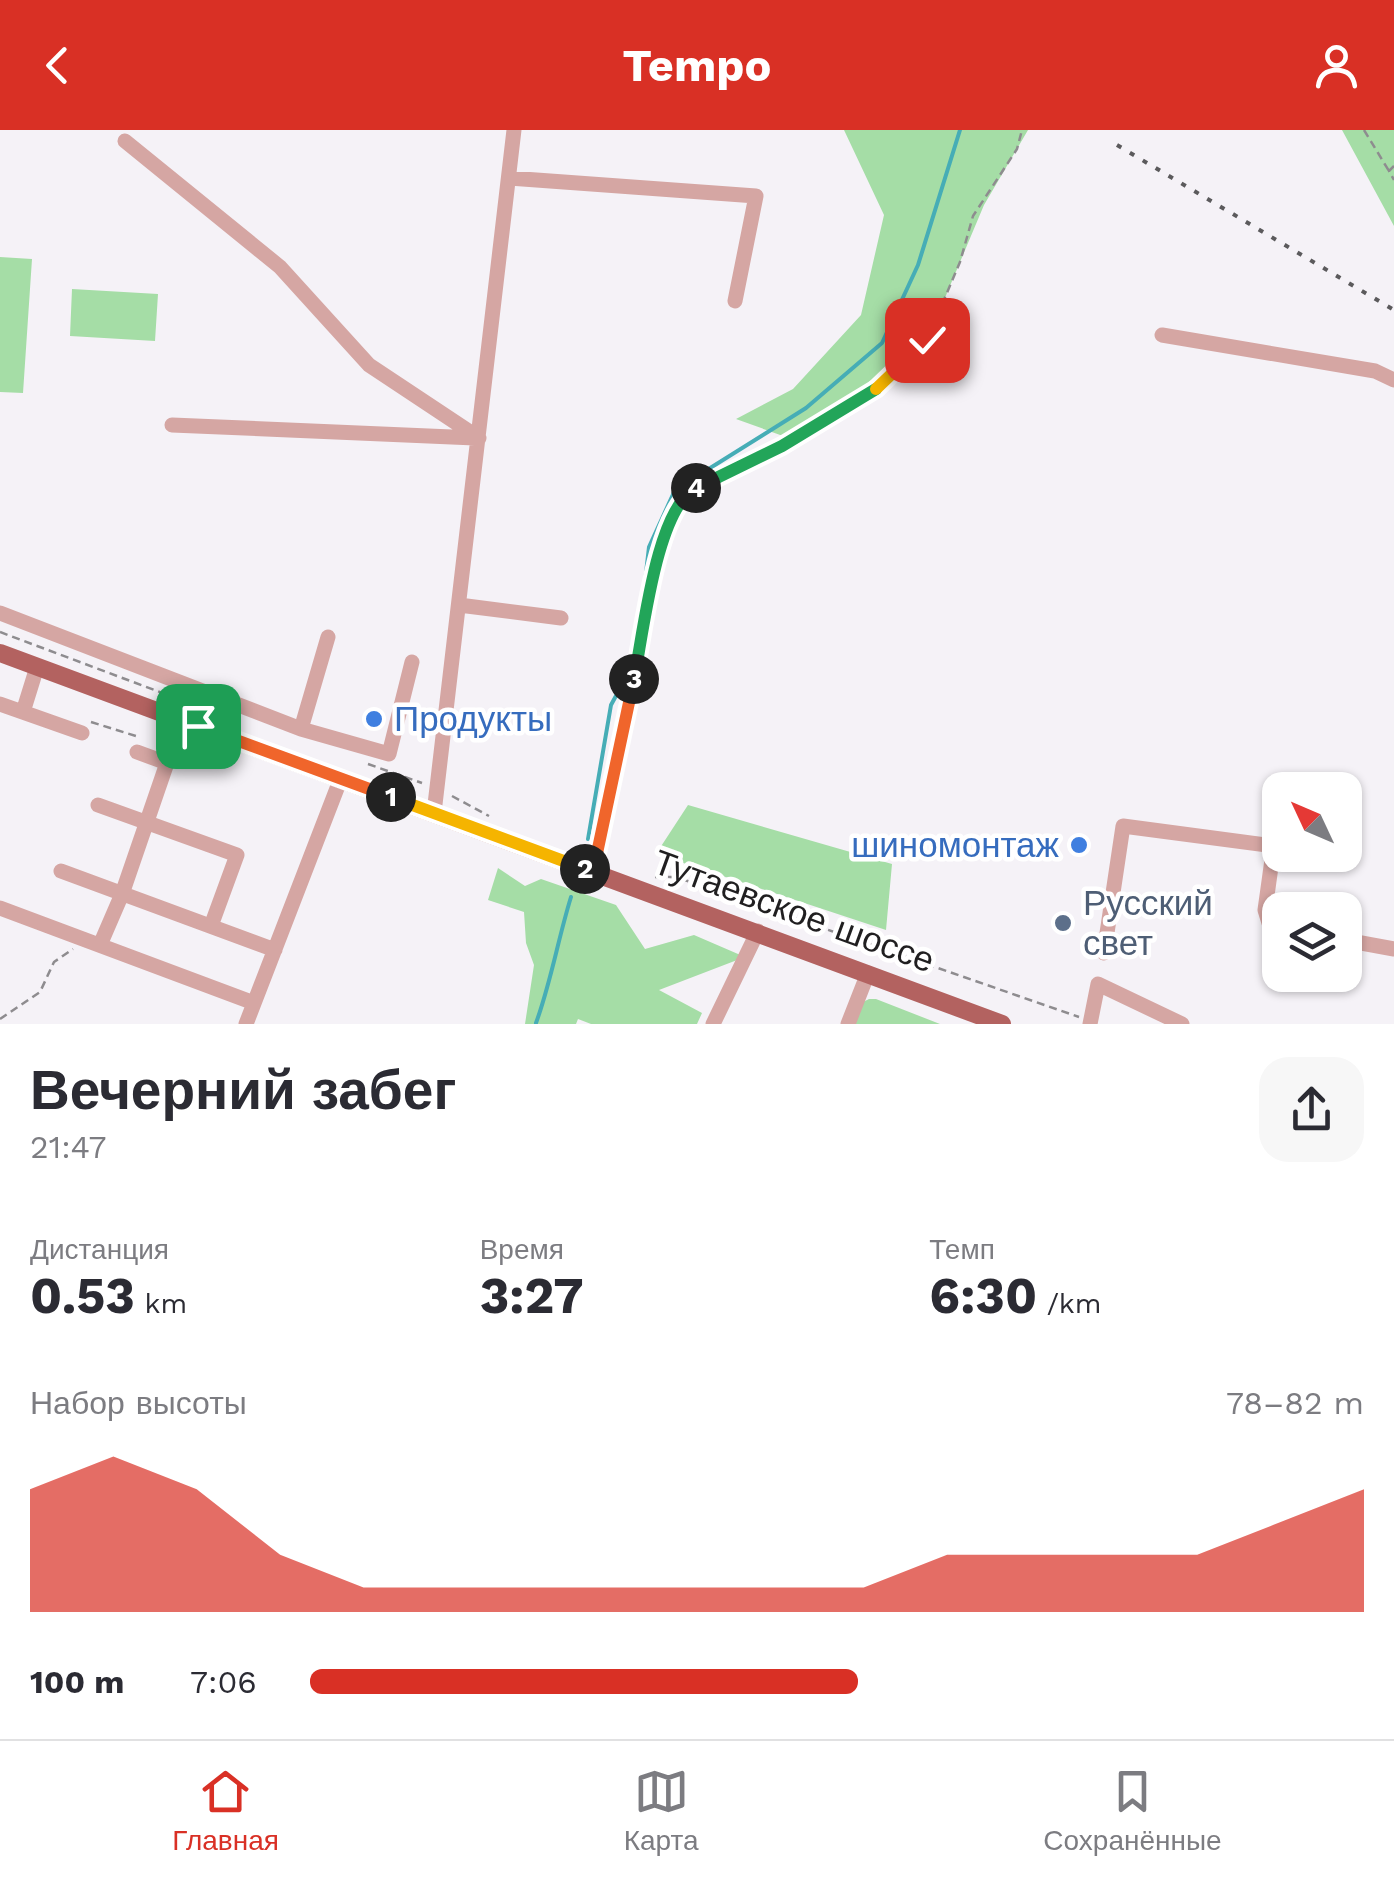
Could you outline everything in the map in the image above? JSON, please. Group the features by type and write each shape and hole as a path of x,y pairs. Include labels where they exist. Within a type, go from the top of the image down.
{"main road":[{"name":"Тутаевское шоссе","path":"0,653 1002,1024"}],"street":[{"path":"434,813 514,130"},
{"path":"125,141 280,267 369,366 479,438"},
{"path":"510,178 756,196 735,302"},
{"path":"1162,336 1375,371 1394,380"},
{"path":"172,425 479,438"},
{"path":"460,605 561,618"},
{"path":"0,613 302,729 389,754 412,662"},
{"path":"302,729 328,637"},
{"path":"22,712 37,666"},
{"path":"0,704 82,733"},
{"path":"93,942 122,894 166,762 137,752"},
{"path":"246,1024 342,778"},
{"path":"98,805 237,855 210,926"},
{"path":"1104,953 1122,826 1262,844"},
{"path":"61,871 275,950"},
{"path":"0,908 254,1002"},
{"path":"713,1024 758,931"},
{"path":"1362,943 1394,949"},
{"path":"848,1024 868,972"},
{"path":"1091,1023 1098,984 1182,1024"}],"path":[{"path":"593,872 662,534 688,492 782,446 872,394 927,340 960,262 973,216 1017,149 1022,130"},
{"path":"1364,130 1394,180"},
{"path":"1389,171 1394,166"},
{"path":"0,632 182,700"},
{"path":"364,763 436,788 500,822"},
{"path":"644,878 676,877 1091,1023"},
{"path":"0,1020 40,992 54,962 93,942"}],"green space":[{"path":"844,130 1028,130 984,205 923,350 797,441 736,419 793,389 861,315 884,215"},
{"path":"1342,130 1394,130 1394,226"},
{"path":"0,257 32,259 23,393 0,392"},
{"path":"72,289 158,294 155,341 70,336"},
{"path":"688,805 892,864 886,930 656,854"},
{"path":"498,868 525,886 541,879 616,905 645,949 694,935 745,957 659,990 702,1013 697,1024 591,1024 578,1019 576,1024 525,1024 534,965 526,943 524,912 488,900"},
{"path":"869,999 940,1024 852,1024 863,1002"}],"waterway":[{"path":"588,839 611,705 636,659 649,547 675,490 806,408 882,343 918,265 960,130"},
{"path":"536,1023 571,897"}],"railway":[{"path":"1117,145 1394,310"}],"place":[{"name":"Продукты","path":"374,719"},
{"name":"шиномонтаж","path":"1079,845"},
{"name":"Русский свет","path":"1063,923"}],"route":[{"path":"198,726 593,872 606,824 615,758 662,534 688,492 782,446 872,394 927,340"}]}
